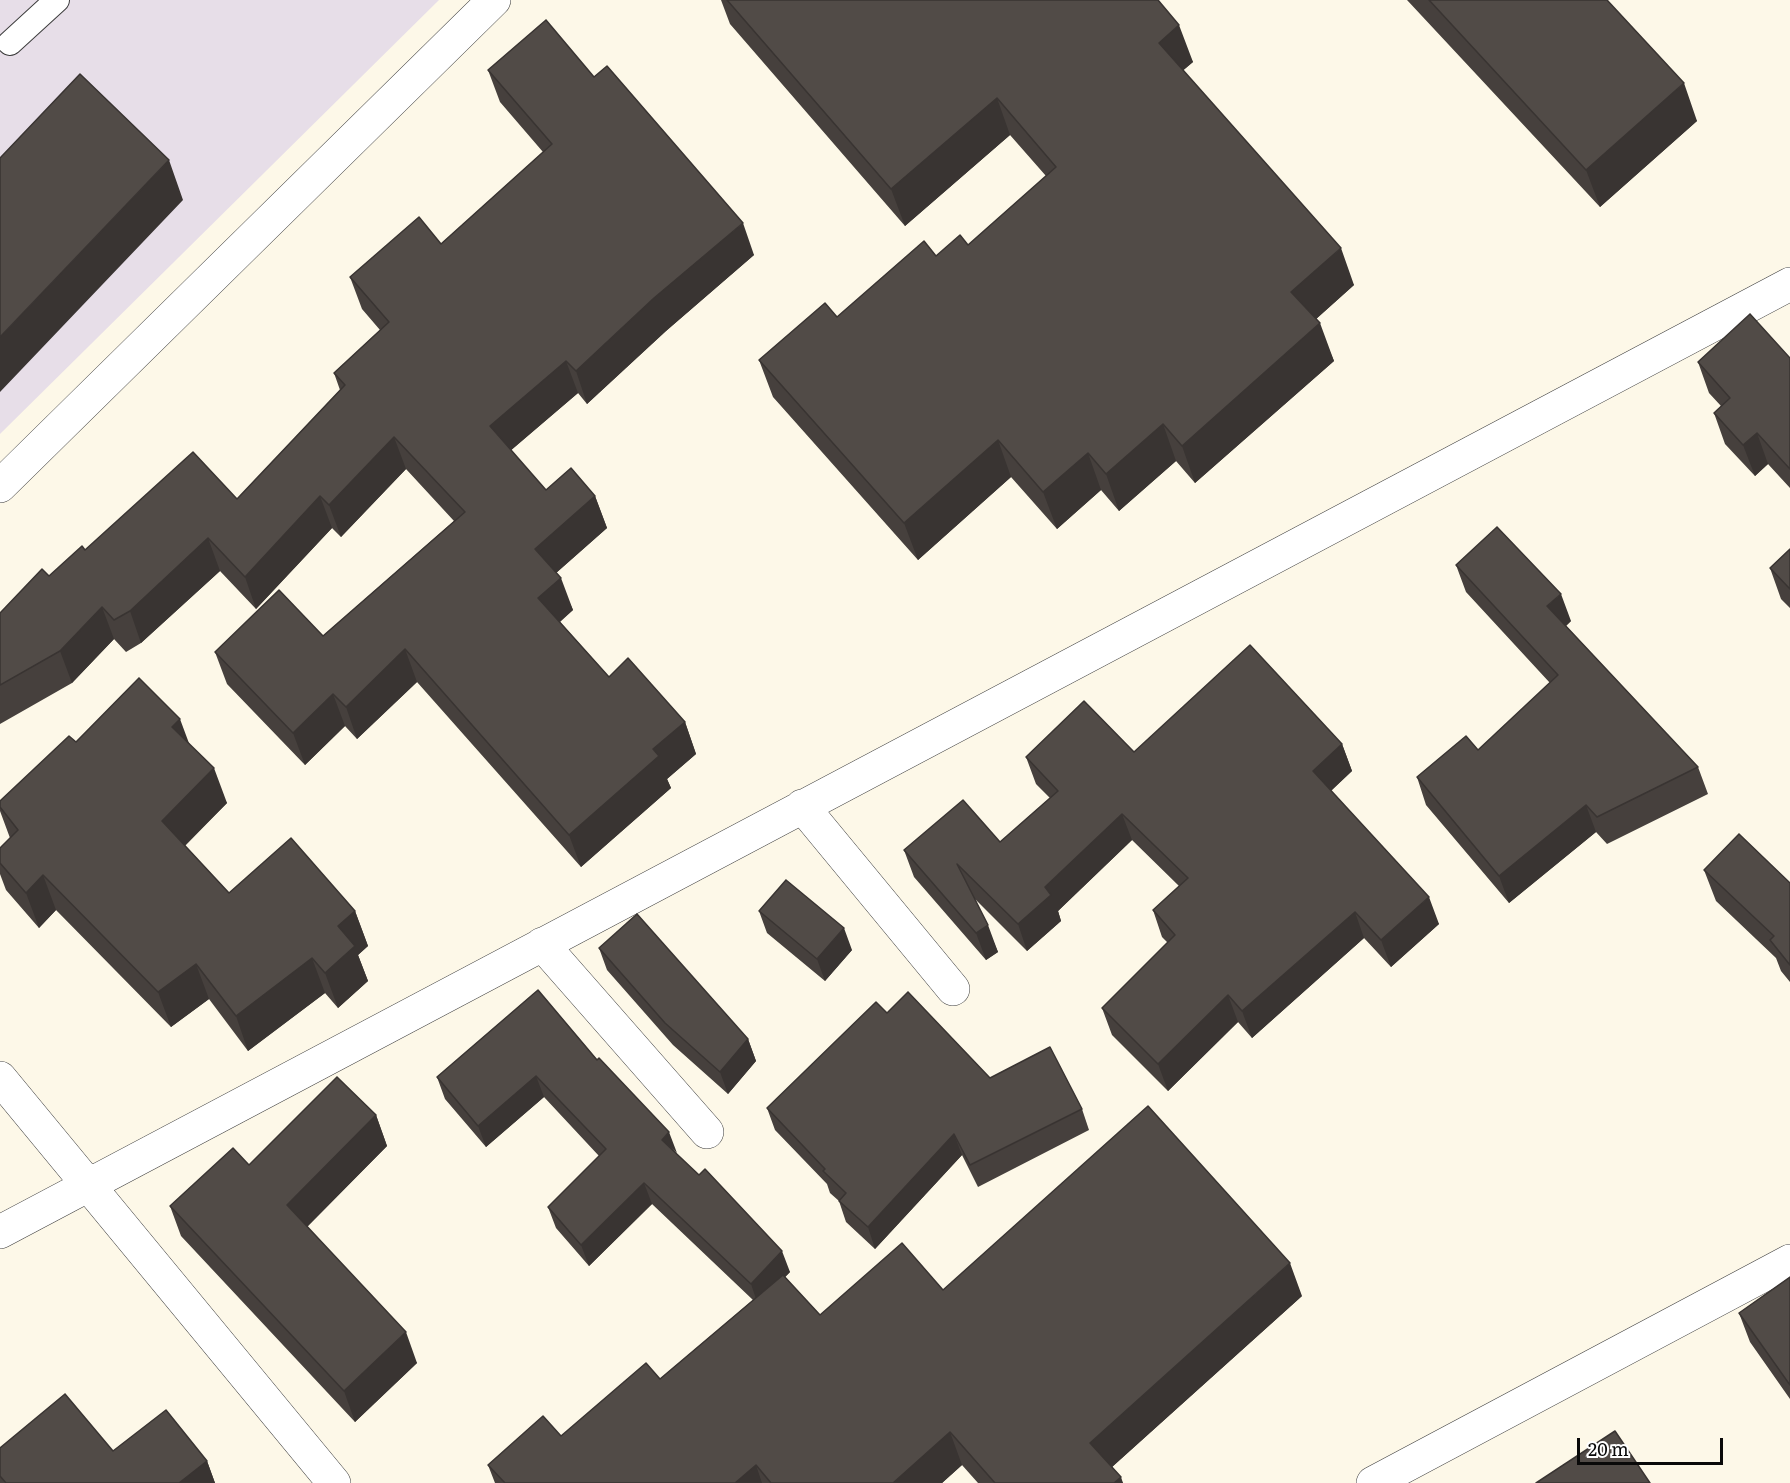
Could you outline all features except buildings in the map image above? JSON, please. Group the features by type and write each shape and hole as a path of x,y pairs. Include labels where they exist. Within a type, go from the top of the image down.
{"street":[{"path":"0,486 494,0"},
{"path":"0,1232 1790,284"},
{"path":"802,807 954,989"},
{"path":"543,944 707,1132"},
{"path":"0,1078 334,1483"},
{"path":"1373,1483 1790,1261"}],"lane":[{"path":"10,42 57,0"}],"shaded area":[{"path":"0,0 439,0 0,434"}]}
